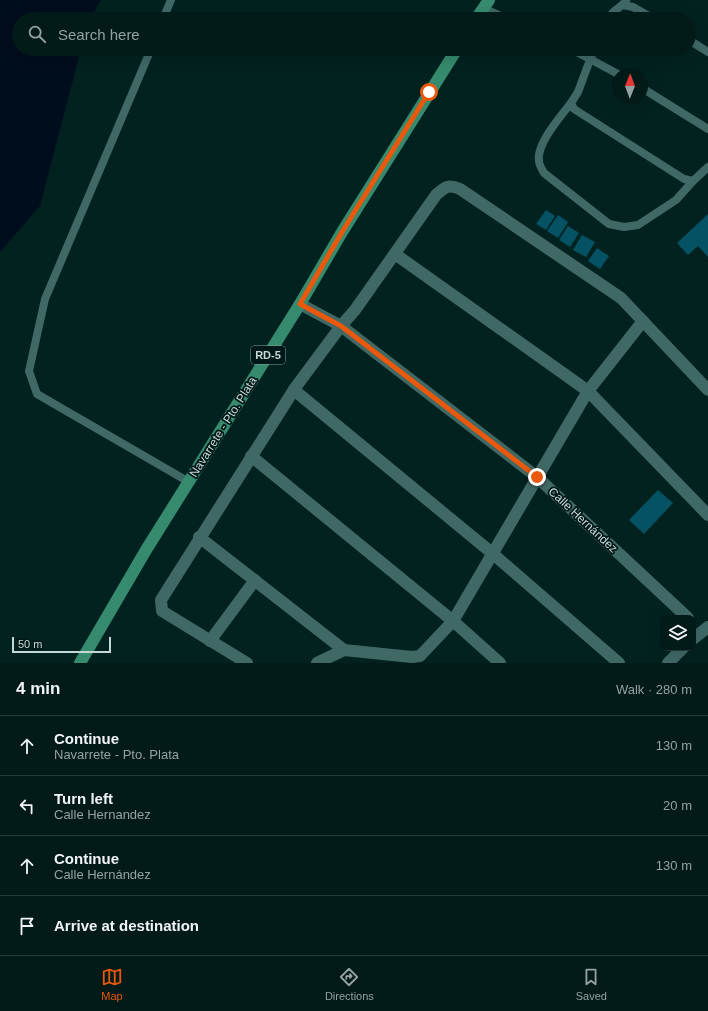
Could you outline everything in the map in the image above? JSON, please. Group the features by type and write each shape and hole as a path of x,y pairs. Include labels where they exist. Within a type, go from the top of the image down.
{"main road":[{"name":"Navarrete - Pto. Plata","path":"80,663 146,550 453,56"}],"street":[{"path":"247,663 162,611 161,600 199,537 294,390 341,326 355,310 436,195 445,187 452,186 621,298 708,390"},
{"path":"395,254 588,391 708,515"},
{"name":"Calle Hernández","path":"300,304 341,326 537,477 685,615"},
{"path":"317,663 344,650 401,656 420,656 453,621 588,391 643,321"},
{"path":"294,390 492,554 619,663"},
{"path":"251,456 453,621 500,663"},
{"path":"199,537 344,650"},
{"path":"210,641 255,580"},
{"path":"668,663 680,651"}],"lane":[{"path":"166,12 171,0"},
{"path":"612,12 614,9 625,2 642,12"},
{"path":"486,4 497,12"},
{"path":"696,44 708,52"},
{"path":"148,56 45,299 29,371 37,394 189,482"},
{"path":"586,56 612,71"},
{"path":"590,58 578,92 545,139 540,151 539,161 544,173 609,224 624,228 638,226 676,200 708,167"},
{"path":"648,92 708,129"},
{"path":"571,103 574,109 587,119 663,167 684,179 693,181"}],"water":[{"path":"0,0 101,0 94,12 12,12 12,56 79,56 40,206 0,252"}],"building":[{"path":"546,210 555,216 546,230 536,224"},
{"path":"708,214 708,257 698,246 688,255 677,243"},
{"path":"558,215 568,222 558,238 547,231"},
{"path":"568,226 579,233 570,247 559,240"},
{"path":"582,235 595,242 586,257 573,250"},
{"path":"597,248 609,256 600,269 588,261"},
{"path":"658,490 673,503 644,534 629,520"}],"route":[{"path":"429,92 342,232 300,304 341,326 537,477"}]}
